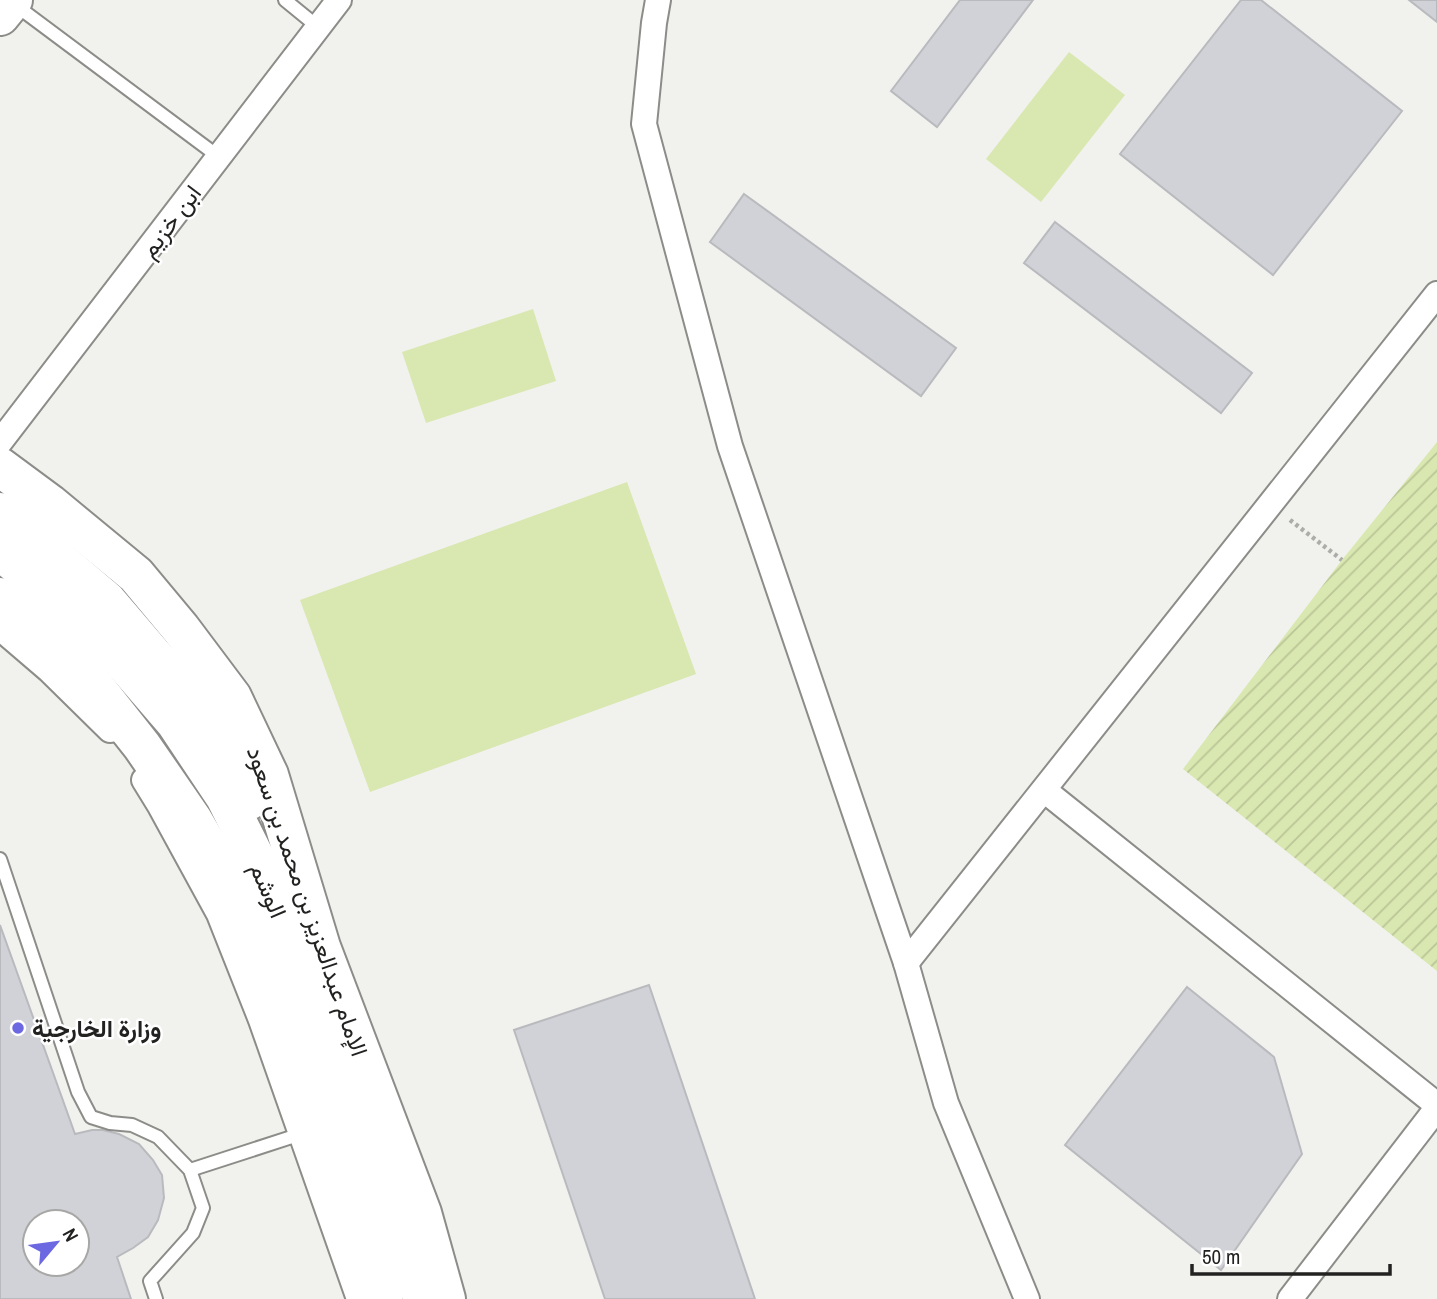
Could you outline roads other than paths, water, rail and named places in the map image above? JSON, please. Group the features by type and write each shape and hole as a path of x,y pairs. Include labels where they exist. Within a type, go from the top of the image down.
{"main road":[{"name":"الإمام عبدالعزيز بن محمد بن سعود","path":"0,467 50,504 136,575 232,697 269,775 321,947 449,1287"},
{"path":"0,512 18,524 107,601 177,683 226,749 321,947"},
{"name":"الوشم","path":"0,551 54,596 119,657 175,722 225,797 263,873 297,957 423,1299"},
{"name":"الوشم","path":"0,597 33,622 93,684 134,736 192,820 228,880 268,973 372,1295"}],"street":[{"name":"ابن خزيم","path":"0,442 339,0"},
{"path":"658,0 644,124 730,446 906,963 946,1103 1027,1299"},
{"path":"906,963 1437,294"},
{"path":"0,628 49,670 115,735 160,806 219,914 261,1020 301,1134 372,1295"},
{"path":"1044,789 1437,1107 1290,1299"}],"lane":[{"path":"285,0 318,27"},
{"path":"8,6 219,157"},
{"path":"0,859 78,1092 91,1117 132,1125 158,1137 190,1170 203,1208 192,1233 150,1281 156,1299"},
{"path":"190,1170 301,1134"}],"place":[{"name":"وزارة الخارجية","path":"18,1028"}]}
